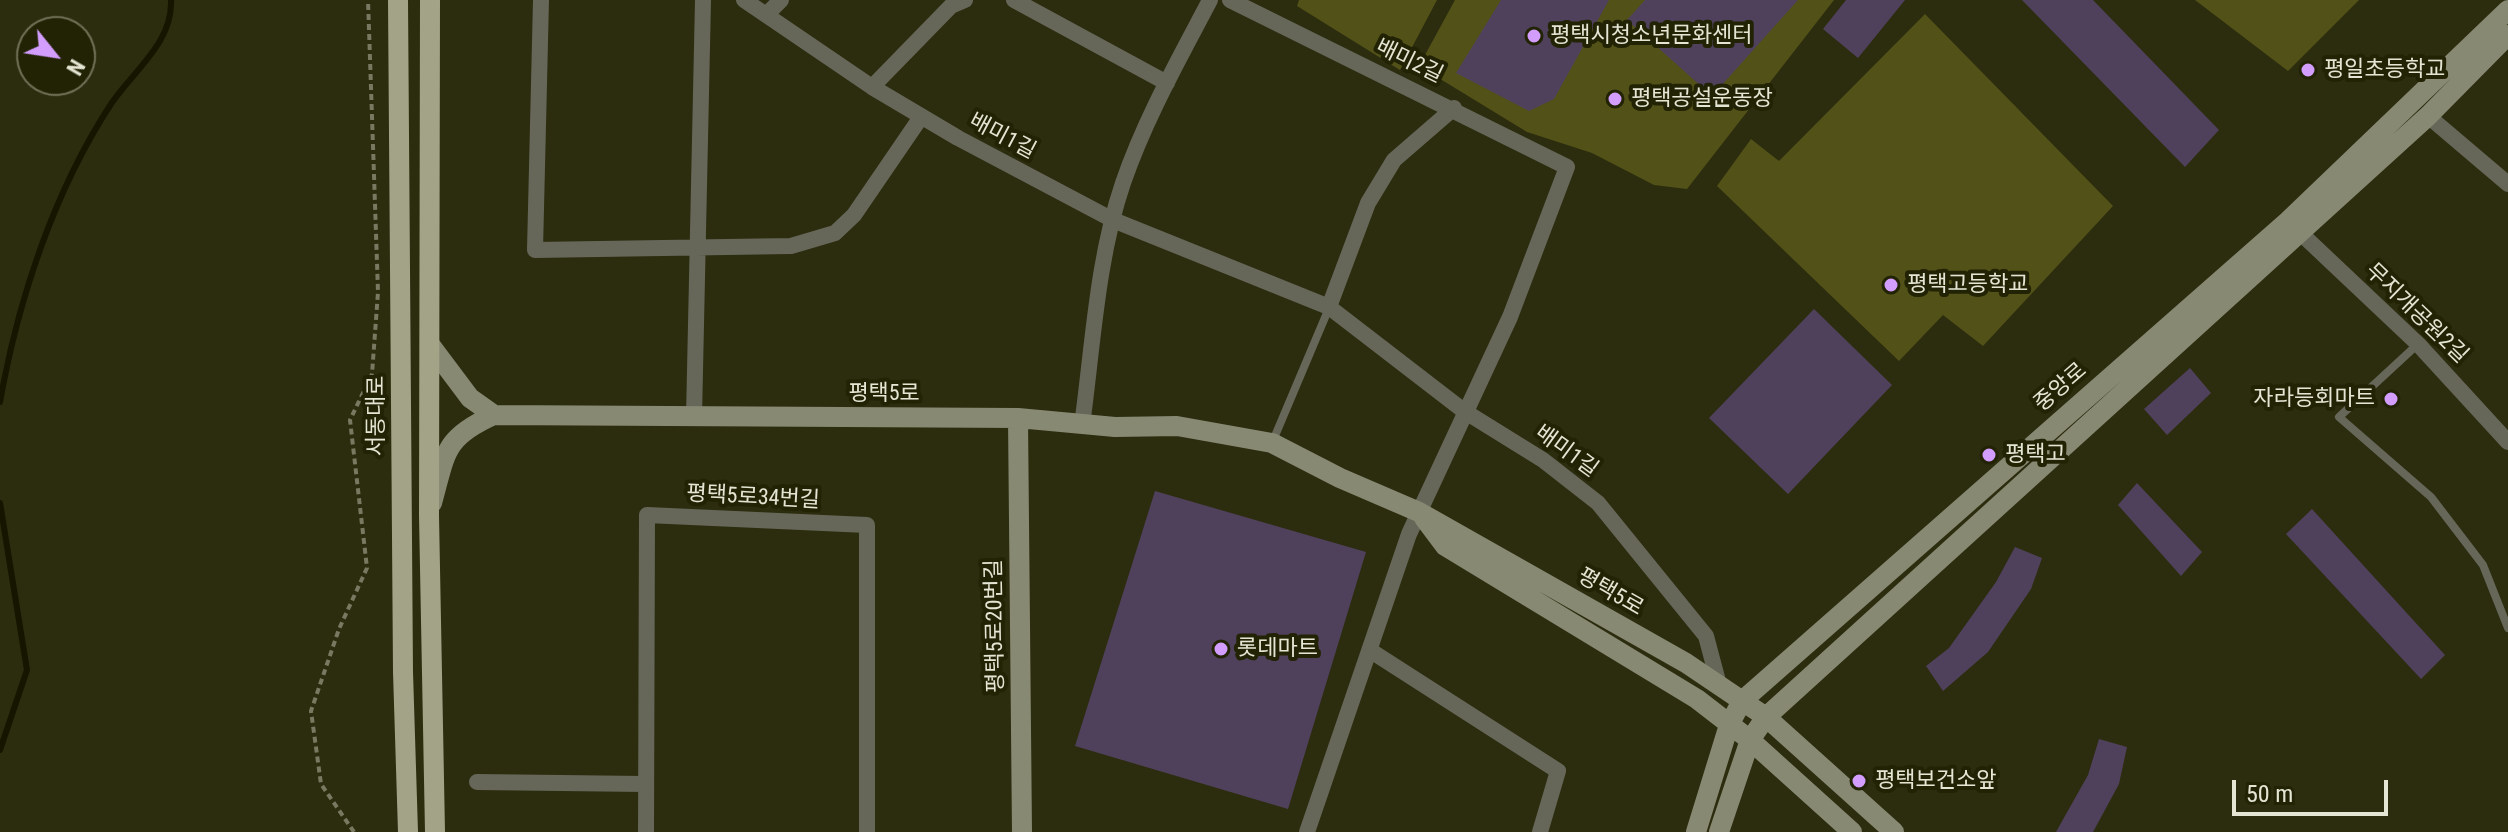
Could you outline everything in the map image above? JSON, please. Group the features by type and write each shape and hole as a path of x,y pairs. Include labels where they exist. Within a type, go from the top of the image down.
{"main road":[{"name":"서동대로","path":"398,0 403,672 408,832"},
{"path":"430,0 429,515 435,832"}],"street":[{"path":"430,70 440,0"},
{"path":"541,0 535,250 791,246 835,233 854,215 921,117"},
{"path":"694,417 703,0"},
{"name":"배미1길","path":"744,0 921,117 1113,220 1329,307 1464,411 1543,460 1598,503 1706,636 1719,685"},
{"path":"767,14 781,0"},
{"path":"872,87 951,6 965,0"},
{"path":"1014,0 1167,83"},
{"path":"1082,425 1113,220 1123,182 1167,83 1210,0"},
{"name":"배미2길","path":"1230,0 1454,108 1567,167 1510,317 1464,411"},
{"name":"중앙로","path":"1719,832 1750,740 1766,717 2294,227 2508,10"},
{"name":"중앙로","path":"1696,832 1729,725 1742,701 2294,227 2428,116 2508,35"},
{"path":"1329,307 1368,203 1394,160 1454,108"},
{"path":"2428,116 2508,184"},
{"name":"무지개공원2길","path":"2294,227 2418,344 2508,442"},
{"path":"429,515 448,444 471,426 494,415 470,398 431,346"},
{"path":"1307,832 1419,512 1464,411"},
{"name":"평택5로","path":"494,415 1018,418 1082,425 1177,426 1272,443 1340,478 1419,512 1719,685 1766,717 1894,832"},
{"name":"평택5로20번길","path":"1018,418 1022,832"},
{"path":"1419,512 1445,546 1697,699 1750,740 1852,832"},
{"name":"평택5로34번길","path":"646,832 647,515 867,525 867,832"},
{"path":"1371,651 1558,771 1540,832"},
{"path":"477,782 644,784"}],"lane":[{"path":"1272,443 1329,307"},
{"path":"2418,344 2339,417 2431,497 2483,565 2508,628"}],"path":[{"path":"354,832 321,784 311,711 339,629 367,568 350,420 372,374 378,292 368,0"}],"shaded area":[{"path":"1299,0 1437,0 1400,70 1297,6"},
{"name":"평택공설운동장","path":"1455,0 1834,0 1687,189 1654,185 1592,153 1527,132 1419,66"},
{"path":"2195,0 2359,0 2288,71"},
{"path":"1925,14 2113,206 1983,346 1943,315 1899,361 1717,186 1751,139 1779,161"}],"building":[{"name":"평택시청소년문화센터","path":"1501,0 1609,0 1554,99 1529,111 1456,73"},
{"path":"1645,0 1798,0 1712,96 1627,20"},
{"path":"1846,0 1905,0 1858,58 1823,29"},
{"path":"2022,0 2093,0 2219,130 2185,167"},
{"path":"1814,309 1892,385 1788,494 1709,418"},
{"path":"2190,368 2211,393 2167,435 2144,409"},
{"path":"2137,483 2202,552 2181,576 2118,505"},
{"name":"롯데마트","path":"1155,491 1366,552 1288,809 1075,746"},
{"path":"2312,509 2445,655 2421,679 2286,534"},
{"path":"2015,547 2042,558 2031,589 1988,652 1943,691 1926,666 1949,648 1996,582"},
{"path":"2099,739 2127,747 2119,784 2093,832 2056,832 2088,775"}],"waterway":[{"path":"0,402 28,286 56,210 72,173 111,104 159,43 166,30 171,0"},
{"path":"0,503 27,670 0,750"}],"place":[{"name":"평택시청소년문화센터","path":"1534,36"},
{"name":"평일초등학교","path":"2308,70"},
{"name":"평택공설운동장","path":"1615,99"},
{"name":"평택고등학교","path":"1891,285"},
{"name":"자라등회마트","path":"2391,399"},
{"name":"평택고","path":"1989,455"},
{"name":"롯데마트","path":"1221,649"},
{"name":"평택보건소앞","path":"1859,781"}]}
